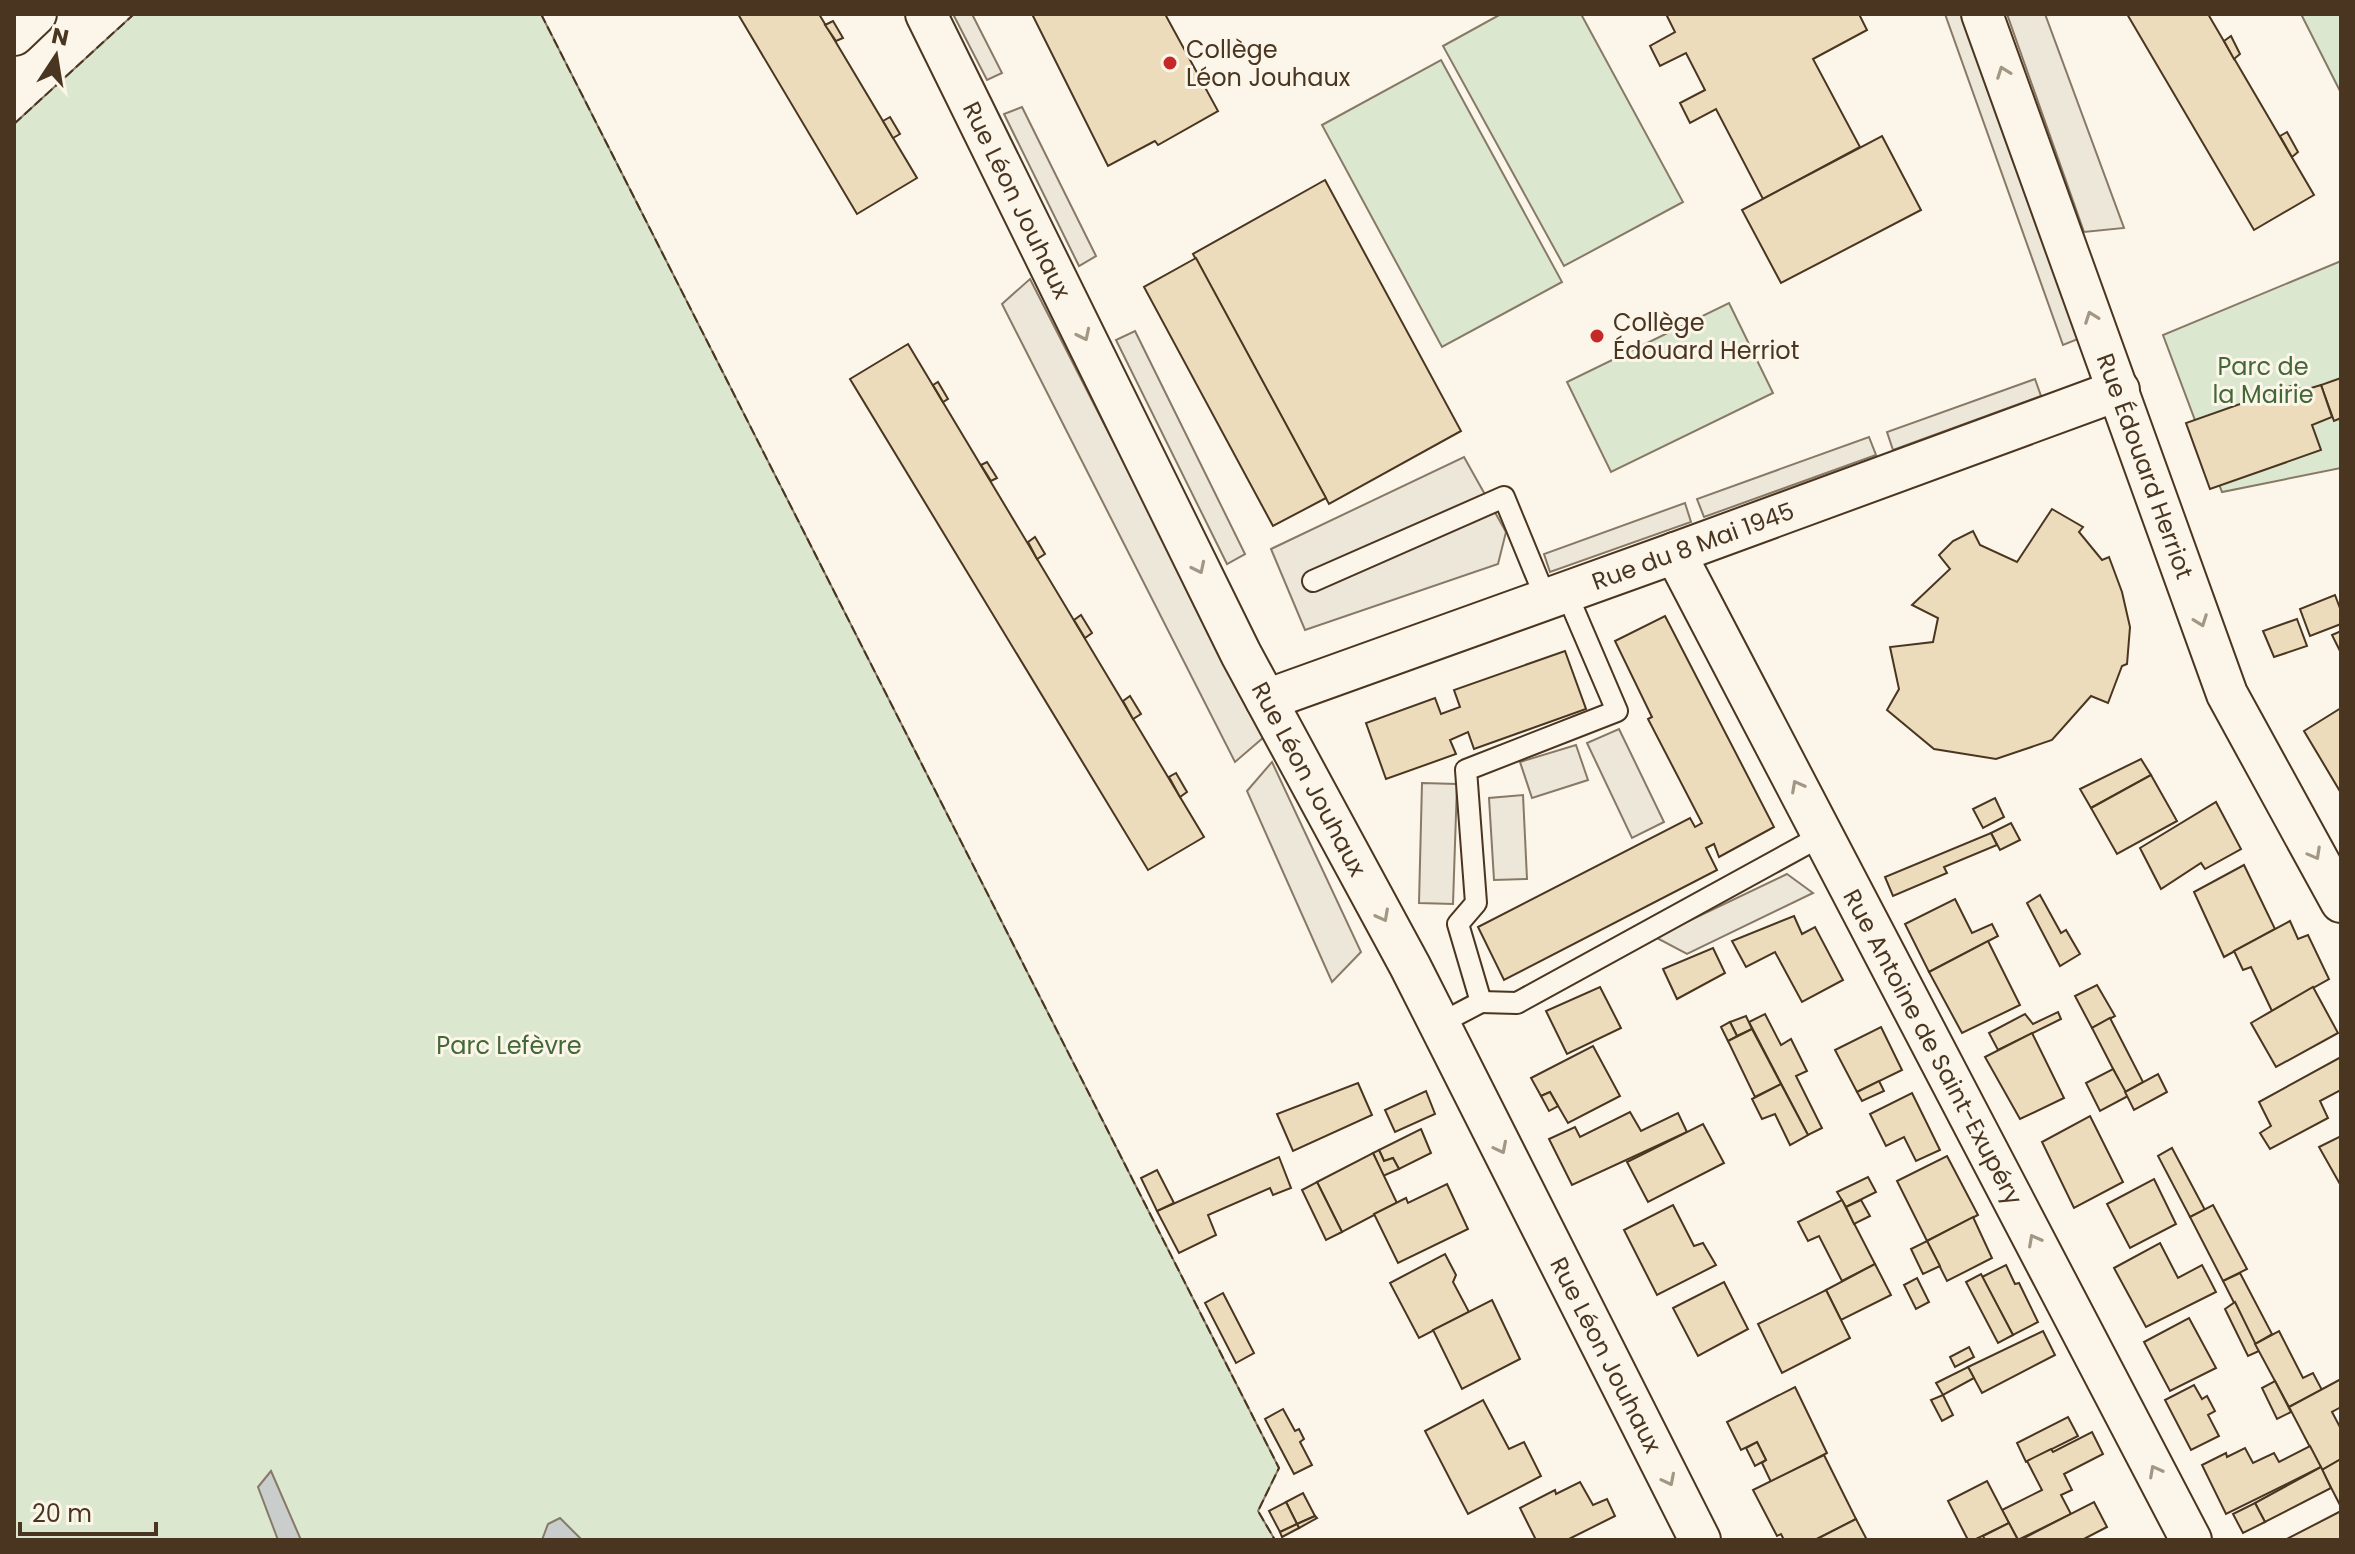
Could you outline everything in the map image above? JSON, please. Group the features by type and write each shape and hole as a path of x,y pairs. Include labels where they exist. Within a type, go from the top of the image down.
{"street":[{"path":"14,35 36,14"},
{"name":"Rue Léon Jouhaux","path":"926,14 1266,700 1439,1024 1700,1540"},
{"name":"Rue Édouard Herriot","path":"1982,14 2227,694 2341,902"},
{"name":"Rue du 8 Mai 1945","path":"1266,700 2119,390"},
{"name":"Rue Antoine de Saint-Exupéry","path":"1675,553 2191,1540"}],"lane":[{"path":"1313,581 1504,497 1617,711 1466,770 1476,903 1458,924 1481,1002"},
{"path":"1439,1024 1481,1002 1517,1003 1823,835"}],"green space":[{"name":"Parc Lefèvre","path":"134,14 541,14 1279,1468 1258,1511 1275,1540 14,1540 14,124"},
{"path":"1501,14 1581,14 1683,202 1564,266 1443,46"},
{"path":"2301,14 2341,14 2341,93"},
{"path":"1441,60 1562,282 1442,347 1322,125"},
{"name":"Parc de la Mairie","path":"2341,261 2341,468 2222,492 2163,335"},
{"path":"1729,303 1773,393 1611,472 1567,382"}],"shaded area":[{"path":"953,14 972,14 1002,73 987,80"},
{"path":"1945,14 1962,14 2078,339 2063,345"},
{"path":"2007,14 2045,14 2124,228 2084,232"},
{"path":"1022,107 1096,256 1079,266 1004,114"},
{"path":"1030,279 1264,737 1235,762 1002,304"},
{"path":"1135,331 1245,554 1227,564 1116,340"},
{"path":"2035,379 2041,396 1893,450 1887,432"},
{"path":"1869,437 1876,455 1704,517 1697,499"},
{"path":"1464,457 1506,532 1498,564 1305,630 1271,549"},
{"path":"1685,503 1691,522 1550,572 1544,554"},
{"path":"1619,729 1664,822 1632,838 1587,743"},
{"path":"1576,745 1588,780 1532,798 1520,762"},
{"path":"1272,762 1361,952 1332,982 1247,791"},
{"path":"1422,783 1457,784 1453,904 1419,903"},
{"path":"1523,795 1527,879 1494,880 1489,798"},
{"path":"1787,874 1813,893 1687,954 1655,937"},
{"path":"271,1471 301,1540 278,1540 258,1487"},
{"path":"560,1518 582,1540 542,1540 548,1524"}],"building":[{"path":"738,14 819,14 917,178 857,214"},
{"path":"1032,14 1165,14 1218,111 1158,145 1155,141 1108,166"},
{"path":"1666,14 1859,14 1867,30 1813,59 1860,147 1763,199 1716,109 1690,123 1680,103 1705,90 1686,53 1660,66 1650,46 1675,32"},
{"path":"2127,14 2208,14 2314,195 2254,230"},
{"path":"833,21 843,38 836,41 825,25"},
{"path":"2231,36 2240,54 2234,59 2224,41"},
{"path":"890,117 900,134 893,138 883,121"},
{"path":"2287,132 2298,152 2292,157 2280,136"},
{"path":"1882,136 1921,210 1781,283 1742,210"},
{"path":"1325,180 1461,431 1329,504 1193,254"},
{"path":"1196,258 1326,498 1273,526 1144,287"},
{"path":"908,344 1204,837 1148,870 850,379"},
{"path":"2341,378 2341,418 2334,421 2321,385"},
{"path":"938,382 948,399 943,402 933,385"},
{"path":"2297,384 2301,391 2321,385 2332,417 2312,425 2321,450 2210,489 2186,423"},
{"path":"987,462 997,478 991,481 981,465"},
{"path":"2052,509 2083,527 2079,532 2102,560 2109,557 2122,592 2130,627 2127,664 2122,666 2108,703 2091,696 2052,740 1996,759 1934,749 1887,710 1899,689 1890,647 1933,642 1938,618 1912,605 1950,569 1939,555 1953,541 1973,531 1980,545 2017,562"},
{"path":"1035,537 1045,554 1037,559 1028,542"},
{"path":"2335,595 2341,611 2341,624 2310,636 2300,609"},
{"path":"1081,615 1092,633 1085,638 1074,620"},
{"path":"1665,616 1774,827 1719,857 1714,844 1706,848 1717,870 1504,980 1478,927 1690,818 1695,827 1702,823 1648,719 1652,717 1615,641"},
{"path":"2297,619 2307,646 2274,657 2263,631"},
{"path":"2341,631 2341,653 2332,635"},
{"path":"1565,651 1586,709 1474,749 1468,732 1450,740 1456,754 1386,779 1366,723 1435,698 1441,714 1460,707 1454,690"},
{"path":"1130,696 1141,714 1133,719 1123,701"},
{"path":"2341,708 2341,793 2304,731"},
{"path":"2141,759 2151,775 2091,808 2080,789"},
{"path":"1176,773 1187,792 1180,797 1169,777"},
{"path":"2151,775 2177,821 2117,854 2091,808"},
{"path":"1995,798 2004,817 1983,828 1973,809"},
{"path":"2216,802 2241,849 2205,869 2201,863 2161,889 2140,848"},
{"path":"2011,823 2020,840 2000,850 1991,833"},
{"path":"1991,833 1997,845 1944,867 1947,873 1893,896 1885,877"},
{"path":"2244,865 2275,929 2224,957 2194,892"},
{"path":"2040,895 2061,933 2066,930 2080,954 2060,966 2027,903"},
{"path":"1955,899 1972,933 1992,924 1998,936 1929,972 1905,924"},
{"path":"1794,916 1802,934 1815,927 1843,980 1802,1002 1775,952 1746,967 1732,941"},
{"path":"2290,921 2298,939 2308,935 2329,979 2272,1011 2251,967 2243,970 2234,951"},
{"path":"1988,941 2020,1005 1962,1033 1929,972"},
{"path":"1713,948 1725,973 1677,999 1663,969"},
{"path":"2097,985 2115,1016 2092,1028 2075,996"},
{"path":"1600,987 1621,1028 1567,1054 1546,1011"},
{"path":"2313,987 2338,1033 2276,1067 2251,1023"},
{"path":"2058,1012 2061,1019 1998,1050 1989,1033 2025,1014 2033,1024"},
{"path":"1765,1014 1781,1045 1791,1039 1807,1071 1796,1076 1822,1128 1808,1135 1749,1022"},
{"path":"1746,1016 1752,1029 1737,1036 1730,1022"},
{"path":"2110,1018 2143,1082 2125,1092 2092,1028"},
{"path":"1730,1022 1737,1036 1728,1041 1721,1027"},
{"path":"1881,1027 1902,1070 1857,1092 1835,1050"},
{"path":"1752,1029 1781,1084 1755,1097 1728,1041"},
{"path":"2032,1033 2064,1098 2020,1119 1985,1057"},
{"path":"1593,1046 1620,1096 1568,1123 1550,1092 1541,1096 1531,1078"},
{"path":"2341,1057 2341,1090 2320,1101 2328,1118 2270,1149 2260,1133 2271,1126 2259,1102"},
{"path":"2113,1069 2128,1096 2100,1111 2086,1083"},
{"path":"2158,1074 2167,1092 2134,1110 2125,1092"},
{"path":"1879,1081 1884,1091 1862,1101 1857,1092"},
{"path":"1358,1083 1372,1115 1293,1151 1277,1114"},
{"path":"1781,1084 1808,1135 1790,1145 1775,1114 1762,1119 1752,1099"},
{"path":"1426,1091 1435,1114 1395,1132 1385,1110"},
{"path":"1550,1092 1558,1106 1549,1111 1541,1096"},
{"path":"1912,1093 1940,1150 1916,1161 1904,1137 1886,1146 1870,1114"},
{"path":"1630,1112 1641,1131 1678,1113 1687,1132 1572,1185 1549,1139 1575,1127 1580,1137"},
{"path":"2090,1116 2123,1182 2074,1208 2042,1142"},
{"path":"1703,1124 1724,1163 1648,1202 1627,1162"},
{"path":"1421,1129 1431,1153 1399,1169 1393,1158 1384,1161 1379,1150"},
{"path":"2341,1136 2341,1186 2319,1147"},
{"path":"2172,1148 2205,1210 2190,1217 2158,1156"},
{"path":"1379,1150 1384,1161 1393,1158 1399,1169 1383,1176 1373,1153"},
{"path":"1373,1153 1397,1203 1342,1232 1317,1182"},
{"path":"1947,1156 1978,1215 1927,1241 1897,1181"},
{"path":"1279,1157 1291,1188 1273,1195 1270,1188 1208,1215 1216,1235 1179,1253 1157,1211"},
{"path":"1157,1170 1174,1203 1157,1211 1141,1178"},
{"path":"1868,1177 1876,1192 1846,1207 1837,1192"},
{"path":"2154,1179 2176,1224 2130,1248 2107,1204"},
{"path":"1317,1182 1342,1232 1326,1240 1302,1190"},
{"path":"1447,1184 1468,1229 1398,1263 1374,1214 1406,1198 1408,1203"},
{"path":"1842,1200 1875,1264 1842,1281 1819,1236 1808,1241 1798,1222"},
{"path":"1861,1200 1870,1216 1854,1224 1846,1207"},
{"path":"1673,1205 1694,1246 1703,1243 1716,1265 1657,1295 1624,1230"},
{"path":"2213,1205 2247,1269 2223,1281 2190,1217"},
{"path":"1973,1217 1992,1258 1947,1281 1927,1241"},
{"path":"1927,1241 1940,1266 1923,1274 1911,1249"},
{"path":"2160,1243 2178,1278 2202,1265 2216,1292 2146,1327 2114,1268"},
{"path":"1445,1254 1456,1275 1453,1282 1469,1312 1419,1338 1390,1283"},
{"path":"1875,1264 1891,1295 1841,1320 1826,1290"},
{"path":"2006,1265 2015,1284 2019,1283 2038,1322 2013,1335 1982,1277"},
{"path":"2240,1273 2272,1334 2255,1344 2223,1281"},
{"path":"1981,1274 2013,1335 1998,1343 1966,1282"},
{"path":"1917,1278 1929,1302 1916,1309 1904,1285"},
{"path":"1724,1282 1748,1329 1698,1356 1673,1308"},
{"path":"1826,1290 1850,1338 1782,1373 1758,1324"},
{"path":"1223,1293 1254,1353 1236,1363 1205,1303"},
{"path":"1492,1300 1520,1359 1462,1389 1433,1330"},
{"path":"2235,1302 2259,1351 2248,1356 2225,1309"},
{"path":"2189,1318 2216,1368 2170,1391 2144,1342"},
{"path":"2043,1331 2055,1355 1982,1393 1968,1367"},
{"path":"2279,1331 2303,1378 2313,1373 2322,1390 2289,1407 2255,1344"},
{"path":"1969,1347 1974,1357 1955,1367 1950,1357"},
{"path":"1968,1367 1974,1378 1943,1395 1936,1383"},
{"path":"2341,1379 2341,1407 2332,1412 2341,1429 2341,1459 2322,1470 2289,1407"},
{"path":"2275,1381 2291,1412 2277,1419 2262,1388"},
{"path":"2194,1385 2202,1399 2207,1396 2215,1411 2208,1415 2219,1436 2191,1450 2165,1400"},
{"path":"1795,1387 1827,1453 1771,1482 1762,1463 1766,1460 1757,1442 1741,1450 1727,1422"},
{"path":"1943,1395 1953,1415 1942,1421 1931,1400"},
{"path":"1483,1400 1509,1449 1524,1442 1541,1476 1468,1514 1425,1431"},
{"path":"1283,1409 1295,1431 1299,1429 1304,1439 1300,1442 1312,1465 1294,1474 1265,1419"},
{"path":"2068,1417 2078,1436 2026,1462 2017,1443"},
{"path":"2092,1432 2103,1454 2064,1474 2072,1490 2061,1495 2071,1514 2018,1540 2002,1510 2042,1490 2027,1461"},
{"path":"1757,1442 1766,1460 1755,1466 1746,1448"},
{"path":"2310,1446 2321,1467 2226,1514 2202,1465 2245,1448 2253,1463 2274,1453 2279,1462"},
{"path":"1824,1455 1856,1519 1815,1540 1784,1540 1781,1534 1777,1536 1753,1490"},
{"path":"2341,1459 2341,1507 2322,1470"},
{"path":"2321,1467 2331,1488 2265,1522 2255,1503"},
{"path":"1987,1481 2009,1523 1968,1540 1948,1501"},
{"path":"1580,1482 1593,1505 1607,1499 1615,1516 1567,1540 1536,1540 1520,1508 1555,1490 1556,1494"},
{"path":"1303,1493 1315,1516 1297,1524 1286,1502"},
{"path":"1286,1502 1297,1524 1280,1532 1269,1511"},
{"path":"2094,1502 2107,1527 2082,1540 2020,1540"},
{"path":"2255,1503 2265,1522 2243,1533 2233,1514"},
{"path":"2341,1511 2341,1540 2285,1540"},
{"path":"1315,1516 1317,1518 1299,1528 1297,1524"},
{"path":"1856,1519 1867,1540 1815,1540"},
{"path":"2009,1523 2018,1540 1985,1540 1983,1536"},
{"path":"1297,1524 1299,1528 1282,1537 1280,1532"}],"fence":[{"path":"14,124 134,14"},
{"path":"541,14 1279,1468 1258,1511 1275,1540"}],"place":[{"name":"Collège Léon Jouhaux","path":"1170,63"},
{"name":"Collège Édouard Herriot","path":"1597,336"}]}
